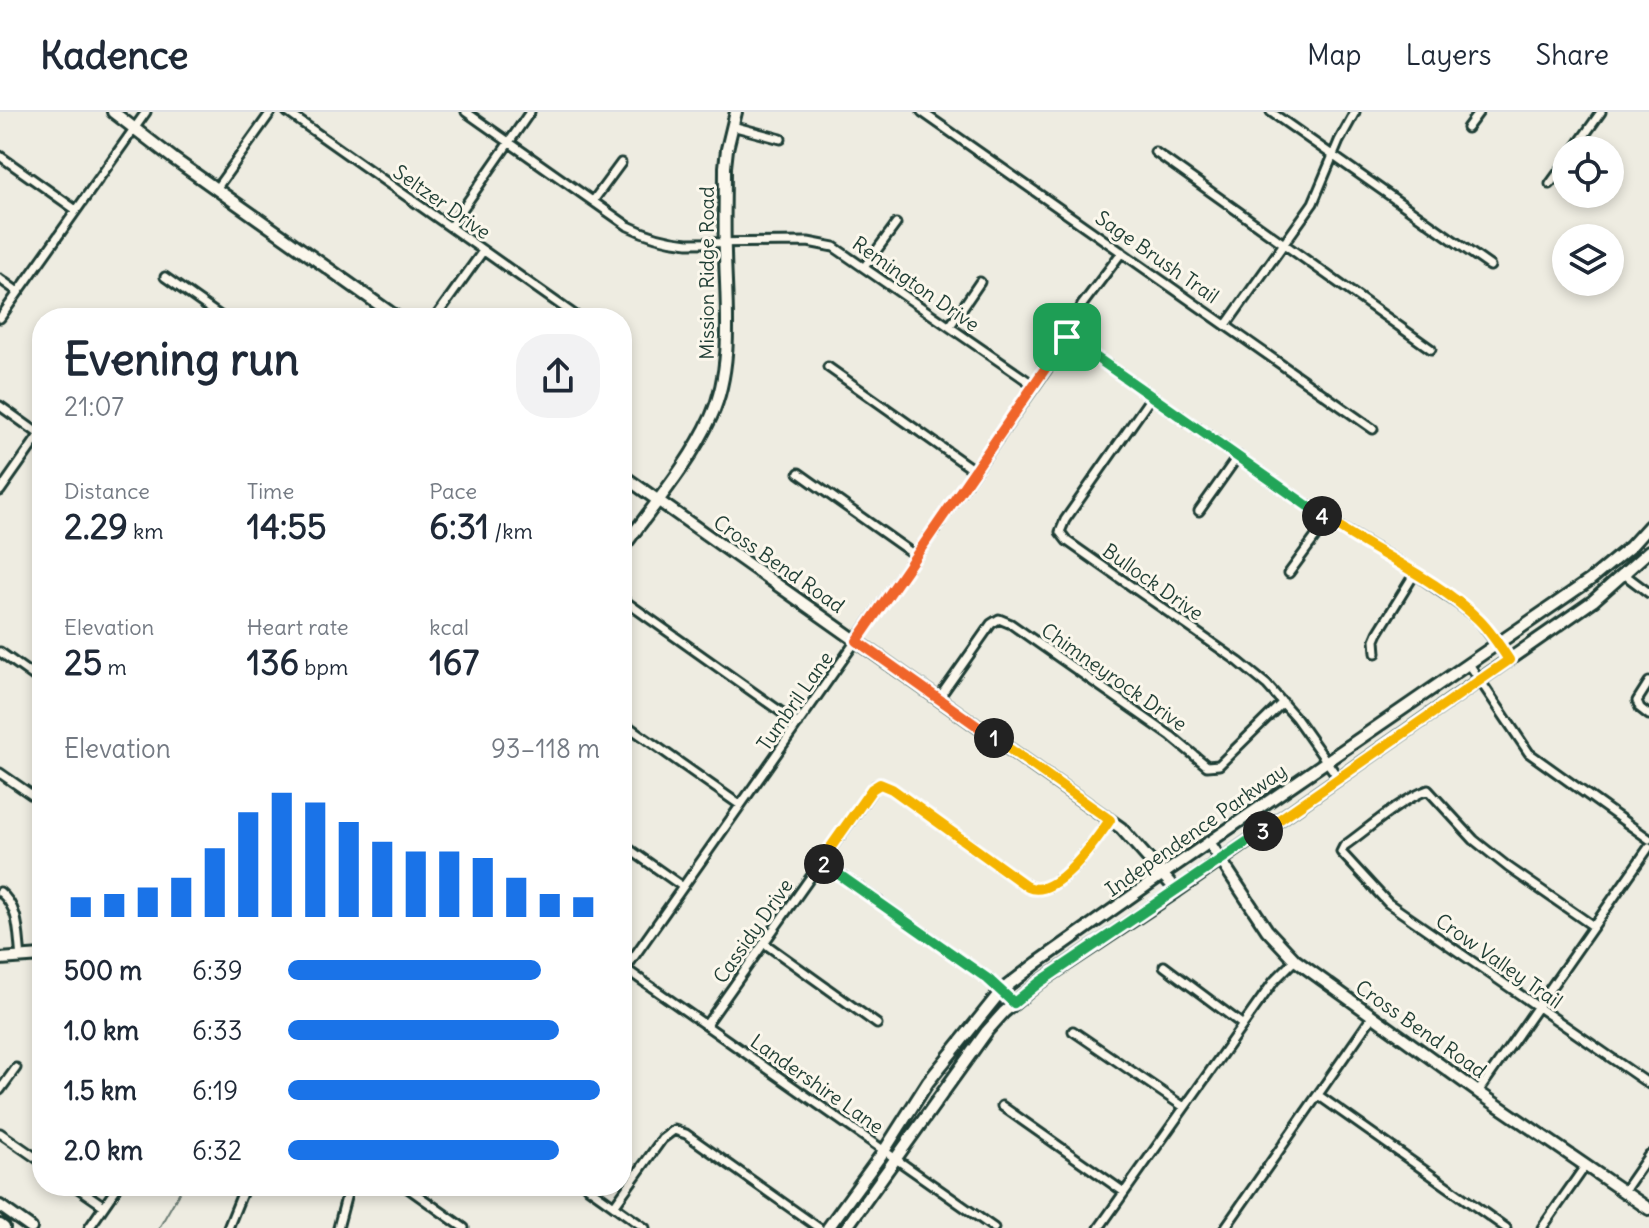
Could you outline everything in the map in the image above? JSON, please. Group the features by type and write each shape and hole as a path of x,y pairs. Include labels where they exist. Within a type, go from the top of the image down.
{"main road":[{"path":"113,112 384,308"},
{"name":"Mission Ridge Road","path":"632,535 695,446 718,399 726,346 726,158 736,112"},
{"name":"Cross Bend Road","path":"632,482 1110,820 1131,836 1177,891"},
{"name":"Independence Parkway","path":"828,1228 884,1151 928,1082 1002,990 1163,874 1499,644 1611,563 1649,526"},
{"name":"Independence Parkway","path":"846,1228 987,1031 1014,1003 1040,982 1177,891 1593,601 1649,551"},
{"path":"1611,563 1625,575"},
{"name":"Cross Bend Road","path":"1209,842 1267,930 1295,960 1478,1092 1649,1209"},
{"path":"0,959 32,957"},
{"path":"0,1206 31,1228"}],"street":[{"path":"0,318 146,112"},
{"path":"216,189 271,112"},
{"name":"Seltzer Drive","path":"287,112 565,308"},
{"name":"Remington Drive","path":"466,112 628,226 655,238 688,243 822,244 834,247 1035,386"},
{"path":"450,227 530,112"},
{"name":"Sage Brush Trail","path":"922,112 1373,429"},
{"path":"1271,112 1490,266"},
{"path":"1226,325 1313,203 1355,112"},
{"path":"1467,128 1479,112"},
{"path":"1584,136 1601,112"},
{"path":"732,126 781,139"},
{"path":"1155,152 1431,349"},
{"path":"0,156 76,210"},
{"path":"593,201 621,163"},
{"path":"865,266 896,224"},
{"path":"442,308 483,251"},
{"name":"Tumbril Lane","path":"632,956 1035,386 1067,337 1082,305 1122,252"},
{"path":"165,277 209,308"},
{"path":"0,279 18,292"},
{"path":"950,326 980,282"},
{"path":"1067,337 1328,520 1415,573 1478,619 1509,660"},
{"path":"828,367 975,471"},
{"name":"Bullock Drive","path":"1152,396 1065,520 1060,532 1067,541 1246,667 1283,702 1339,779"},
{"path":"0,406 32,429"},
{"path":"0,491 32,447"},
{"path":"1199,511 1238,456"},
{"path":"799,473 916,556"},
{"path":"1289,573 1328,520"},
{"path":"1376,653 1378,633 1415,573"},
{"path":"1625,575 1649,593"},
{"path":"632,606 798,724"},
{"name":"Chimneyrock Drive","path":"939,698 991,624 999,619 1011,624 1109,692 1207,766 1219,765 1283,702"},
{"path":"0,652 32,675"},
{"path":"1469,664 1523,745 1536,759 1649,839"},
{"path":"1649,682 1637,703 1649,715"},
{"path":"632,729 740,805"},
{"path":"0,773 32,795"},
{"name":"Cassidy Drive","path":"706,1025 872,789 880,784 892,789 1028,887 1038,890 1080,861 1110,820"},
{"name":"Crow Valley Trail","path":"1593,926 1474,840 1428,790 1344,846 1341,852 1388,903 1649,1084"},
{"path":"1478,1092 1649,847"},
{"path":"632,851 683,887"},
{"path":"821,861 1002,990 1014,1003"},
{"path":"0,892 12,905 16,916 21,958"},
{"path":"764,943 877,1024"},
{"path":"1099,1228 1274,981 1295,960"},
{"path":"1164,966 1243,1025"},
{"name":"Landershire Lane","path":"632,973 994,1228"},
{"path":"1225,1228 1372,1017"},
{"path":"1073,1031 1184,1107"},
{"path":"0,1090 16,1068"},
{"path":"1318,1095 1506,1228"},
{"path":"1002,1106 1124,1192"},
{"path":"632,1181 662,1139 674,1130 686,1134 819,1228"},
{"path":"0,1133 32,1155"},
{"path":"1624,1191 1649,1155"},
{"path":"1542,1228 1586,1165"},
{"path":"90,1196 104,1206"},
{"path":"89,1228 111,1196"},
{"path":"228,1228 241,1196"},
{"path":"338,1228 346,1196"},
{"path":"419,1196 464,1228"},
{"path":"600,1196 645,1228"},
{"path":"614,1206 621,1196"}],"waterway":[{"path":"159,1228 177,1196"}],"route":[{"path":"1067,337 1328,520 1397,561 1460,605 1478,619 1509,660 1177,891 1040,982 1014,1003 988,979 821,861 872,789 880,784 892,789 1028,887 1038,890 1080,861 1110,820 857,641 1067,337"}]}
